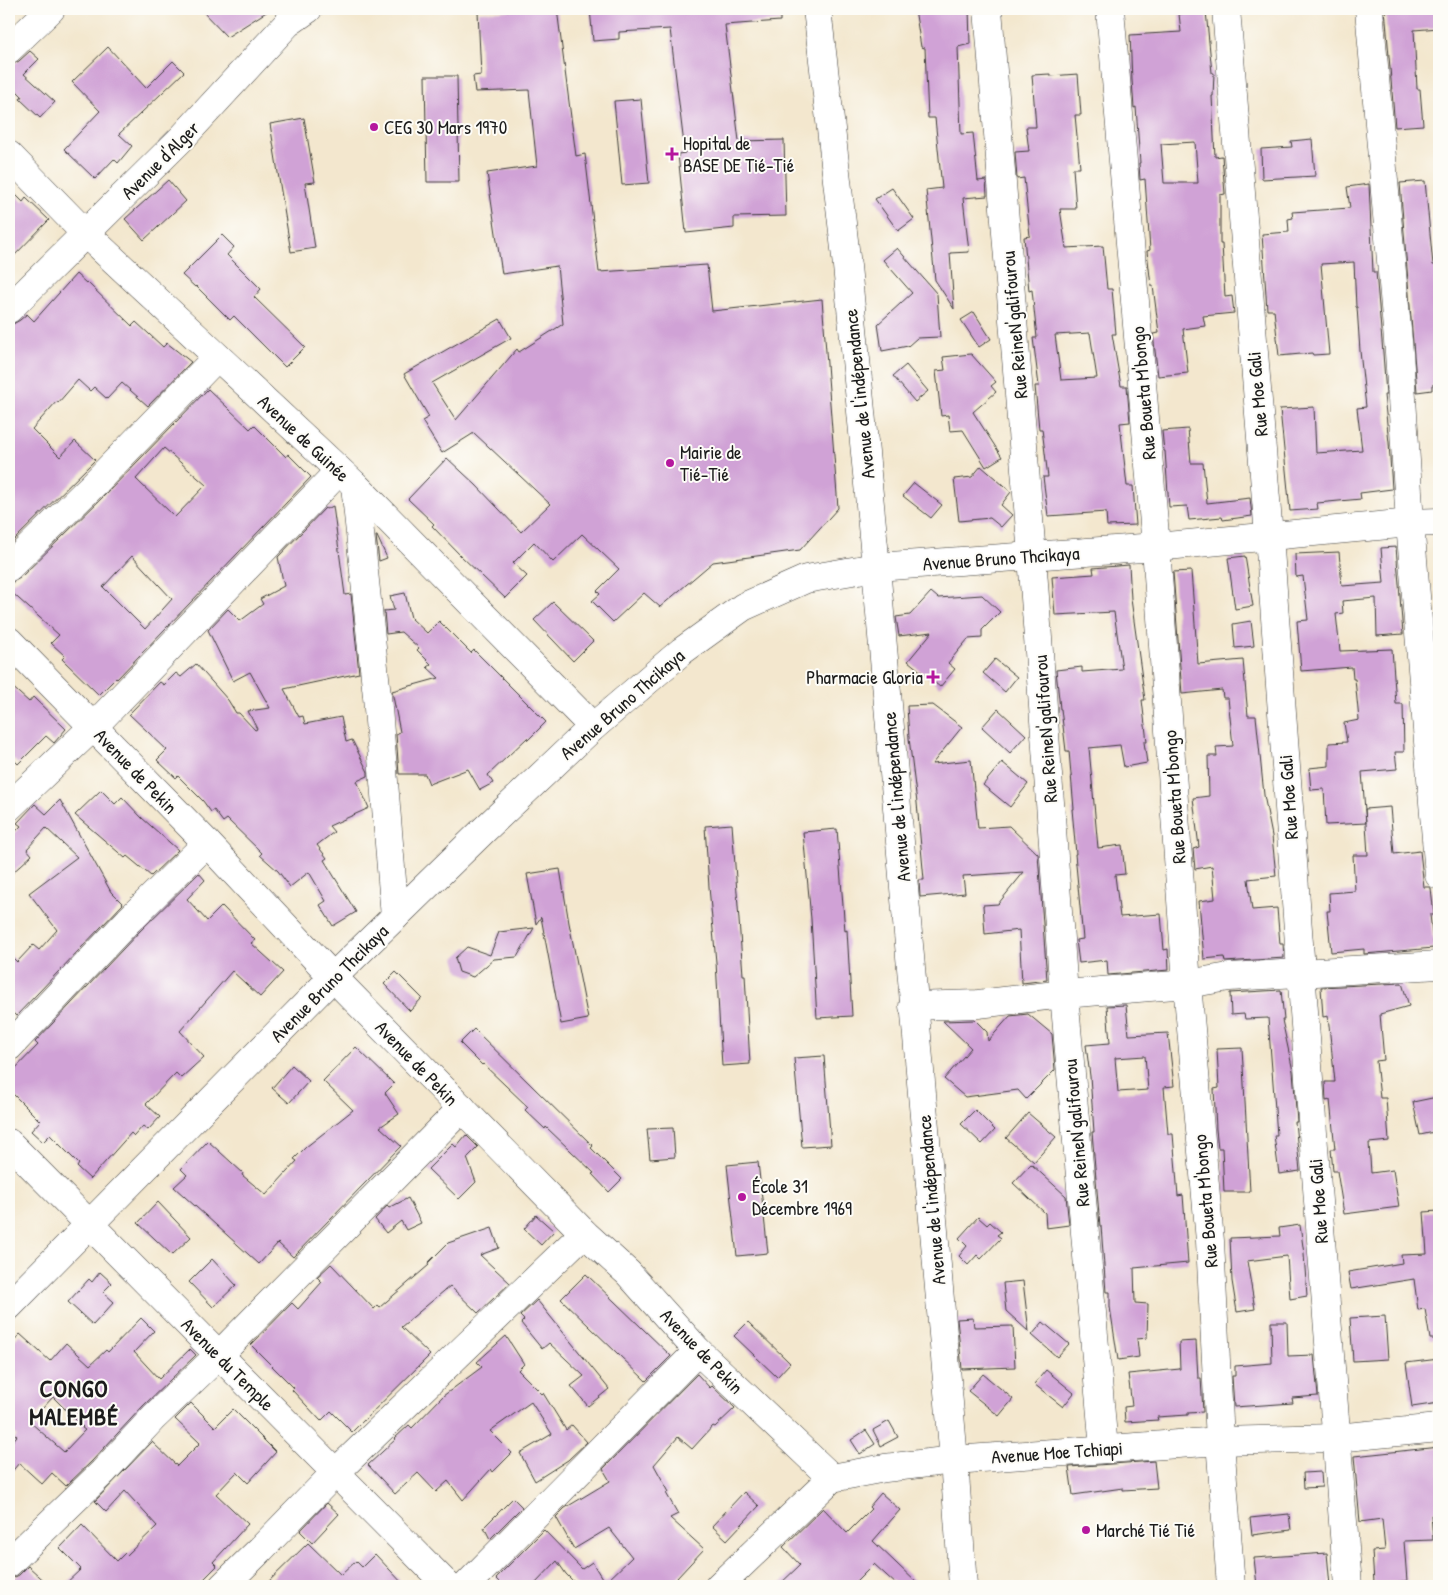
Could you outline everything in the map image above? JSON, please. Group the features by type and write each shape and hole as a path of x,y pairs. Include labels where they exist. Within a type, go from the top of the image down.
{"street":[{"path":"9,49 51,9"},
{"name":"Avenue d'Alger","path":"9,309 182,138 288,24 308,9"},
{"name":"Avenue de l'indépendance","path":"816,9 847,266 876,567 954,1460 963,1586"},
{"name":"Rue ReineN'galifourou","path":"988,9 1032,556 1064,994 1104,1449"},
{"name":"Rue Boueta M'bongo","path":"1110,9 1156,547 1187,984 1210,1241 1220,1441 1231,1586"},
{"name":"Rue Moe Gali","path":"1226,9 1269,536 1348,1586"},
{"path":"1369,9 1399,352 1410,523 1439,875"},
{"name":"Avenue de Guinée","path":"9,155 86,234 347,478 593,727"},
{"path":"9,567 94,484 217,358"},
{"path":"9,807 347,478"},
{"path":"347,478 377,696 395,916"},
{"name":"Avenue Bruno Thcikaya","path":"9,1306 333,977 484,830 593,727 682,651 743,607 806,579 876,567 1156,547 1410,523 1439,522"},
{"name":"Avenue de Pekin","path":"9,641 207,844 333,977 584,1233 628,1273 698,1351 832,1478"},
{"path":"9,1047 129,920 207,844"},
{"path":"914,1006 978,1004 1064,994 1187,984 1229,978 1439,965"},
{"path":"9,1563 104,1472 154,1416 219,1355 462,1108"},
{"name":"Avenue du Temple","path":"9,1142 448,1586"},
{"path":"223,1586 335,1473 584,1233"},
{"path":"466,1586 698,1351"},
{"name":"Avenue Moe Tchiapi","path":"832,1478 885,1468 954,1460 1220,1441 1336,1438 1439,1428"},
{"path":"719,1586 832,1478"}],"building":[{"path":"200,9 271,9 227,37"},
{"name":"Mairie de Tié-Tié","path":"557,9 576,156 585,154 599,272 707,265 712,311 822,299 838,508 800,550 713,562 660,607 644,593 613,622 592,601 600,594 597,591 619,569 582,534 553,562 534,542 513,563 527,576 505,598 460,555 432,526 434,524 408,499 447,458 521,532 550,504 474,433 442,453 422,421 429,417 404,374 500,319 511,338 432,383 456,420 517,349 519,352 563,324 557,266 502,274 487,173 537,166 529,90 475,92 473,76 481,75 478,12"},
{"path":"590,9 780,9 780,21 725,25 739,141 784,140 786,216 734,217 734,228 686,233 678,154 685,153 670,29 619,32 619,39 593,41"},
{"path":"915,9 969,9 970,44 958,47 961,134 973,133 978,181 986,180 987,196 963,198 969,252 950,253 954,309 935,280 926,190 942,188 935,118 928,118 925,48 921,47"},
{"path":"1385,9 1439,9 1439,28 1414,30 1417,89 1420,89 1423,125 1395,127"},
{"path":"1206,11 1212,73 1214,73 1212,96 1215,157 1222,156 1225,194 1220,195 1220,244 1222,244 1225,297 1232,296 1234,313 1203,316 1205,326 1183,329 1188,373 1158,376 1153,334 1159,333 1147,251 1150,250 1145,179 1140,180 1130,35 1181,32 1179,14","holes":["1195,142 1198,183 1164,183 1161,144"]},
{"path":"108,47 146,88 173,61 184,72 119,134 132,146 118,163 114,159 95,179 64,149 100,111 72,82"},
{"path":"30,51 39,59 24,74 55,102 40,118 20,99 22,96 12,86 9,89 9,64 19,61"},
{"path":"1078,74 1081,115 1075,115 1080,168 1073,168 1076,209 1060,209 1066,248 1103,246 1107,289 1112,289 1116,334 1112,334 1121,386 1127,386 1130,422 1120,423 1127,486 1133,486 1136,525 1107,526 1106,512 1048,516 1043,477 1048,477 1042,429 1039,429 1035,386 1039,386 1033,338 1037,338 1032,290 1029,291 1024,237 1030,236 1024,178 1017,179 1015,152 1029,151 1026,127 1036,127 1032,75","holes":["1090,333 1097,378 1061,380 1055,335"]},
{"path":"425,76 457,76 459,182 427,182"},
{"path":"641,99 649,183 622,185 614,101"},
{"path":"304,118 315,182 305,183 315,248 291,252 270,124"},
{"path":"1312,139 1315,176 1262,179 1261,149 1292,147 1291,141"},
{"path":"168,180 186,201 144,240 125,219"},
{"path":"1425,181 1433,265 1439,265 1439,384 1432,385 1432,390 1417,392 1400,183"},
{"path":"1369,184 1373,272 1376,272 1392,489 1360,493 1361,499 1317,503 1318,509 1290,511 1280,409 1314,407 1316,453 1362,450 1357,408 1366,407 1356,307 1354,262 1321,264 1329,354 1313,355 1312,353 1279,356 1274,310 1267,310 1262,234 1289,232 1288,219 1293,218 1292,212 1350,208 1347,187"},
{"path":"9,188 23,202 26,198 49,220 9,261"},
{"path":"892,188 914,219 898,231 875,199"},
{"path":"222,235 234,247 227,255 261,289 254,297 305,347 285,367 234,316 230,320 196,286 182,275"},
{"path":"897,248 937,294 940,337 917,338 908,346 882,351 878,324 912,293 883,260"},
{"path":"76,274 87,282 132,326 136,322 163,347 167,343 191,362 148,406 122,383 107,399 94,387 90,391 78,380 58,403 57,401 32,429 60,457 75,441 95,460 9,545 9,324 13,324 27,314 34,321"},
{"path":"974,312 991,339 979,347 961,320"},
{"path":"971,354 996,382 991,386 996,392 973,412 1002,457 986,467 963,430 950,431 948,415 941,416 936,371 945,370 943,357"},
{"path":"906,365 928,391 915,402 893,376"},
{"path":"208,389 250,429 254,425 286,457 288,454 311,477 117,679 99,695 62,659 65,656 51,643 59,635 9,590 9,582 20,578 105,495","holes":["164,448 206,485 175,517 136,479","132,556 172,599 145,629 103,587"]},
{"path":"1188,429 1191,463 1203,463 1207,503 1250,498 1252,516 1223,520 1222,517 1189,520 1187,506 1169,507 1162,431"},
{"path":"981,466 1011,492 1001,505 1012,515 1001,527 990,518 959,521 954,479 972,477"},
{"path":"914,483 942,505 931,518 903,496"},
{"path":"333,506 345,595 351,594 359,673 284,689 299,717 303,716 305,724 341,717 346,742 352,740 368,772 368,776 357,781 369,808 329,826 334,832 317,845 327,858 324,860 356,912 333,926 320,905 326,901 309,872 290,887 278,871 260,855 262,853 227,819 223,822 214,810 211,812 203,801 178,776 176,778 157,760 167,750 129,714 160,682 164,685 176,673 181,677 196,664 228,700 236,713 239,713 255,730 257,729 248,711 270,708 250,672 233,681 208,630 228,609 240,621 263,604 260,599 284,586 278,557 325,508"},
{"path":"376,536 387,558 379,561"},
{"path":"1396,547 1403,634 1377,636 1376,598 1342,601 1343,613 1336,614 1340,651 1392,649 1396,704 1403,704 1404,752 1395,752 1397,769 1362,772 1366,823 1326,825 1324,789 1311,790 1309,768 1329,766 1329,743 1347,742 1344,723 1359,720 1355,679 1353,679 1352,667 1301,671 1297,621 1308,620 1303,576 1296,577 1295,554 1339,552 1342,586 1384,583 1381,548"},
{"path":"1245,556 1253,606 1235,609 1228,558"},
{"path":"1129,565 1131,599 1145,700 1142,700 1147,742 1144,742 1147,763 1124,767 1120,745 1089,748 1098,848 1122,845 1125,874 1115,875 1120,917 1161,914 1164,950 1168,949 1169,970 1108,975 1107,960 1079,963 1076,940 1083,939 1075,854 1072,809 1074,809 1069,751 1066,751 1056,670 1082,667 1082,672 1122,669 1114,612 1055,615 1052,577 1094,574 1093,568"},
{"path":"1191,571 1198,664 1243,660 1248,716 1256,716 1264,795 1272,836 1276,876 1248,879 1252,910 1277,908 1280,944 1283,944 1284,958 1225,962 1224,957 1204,959 1199,901 1215,899 1212,866 1195,869 1193,849 1199,847 1193,798 1209,796 1208,756 1217,756 1216,747 1233,746 1228,698 1223,698 1222,690 1182,694 1173,572"},
{"path":"931,592 938,598 982,595 1000,612 982,630 982,638 968,639 948,663 955,669 940,687 908,661 932,632 899,636 896,617 910,615"},
{"path":"405,593 411,618 427,633 439,621 471,653 474,650 546,722 488,775 493,783 480,790 468,769 429,784 425,774 399,774 396,734 400,732 392,691 439,678 427,667 431,664 417,650 419,648 401,632 386,634 384,611 394,610 390,596"},
{"path":"553,602 593,641 573,661 534,620"},
{"path":"1251,621 1254,646 1235,648 1233,624"},
{"path":"995,659 1017,677 1005,692 983,673"},
{"path":"9,684 29,702 33,697 66,729 54,743 46,736 18,764 9,755"},
{"path":"933,705 962,727 932,764 971,760 978,828 1009,826 1038,854 1047,980 1022,983 1019,930 985,934 983,905 998,904 1024,872 963,876 965,893 920,897 919,880 924,880 907,706"},
{"path":"998,709 1026,735 1010,753 982,727"},
{"path":"1002,762 1028,784 1010,807 983,785"},
{"path":"101,790 115,804 122,797 142,818 178,850 151,876 127,856 125,858 75,815"},
{"path":"60,800 111,892 123,904 16,1016 9,1009 9,954 17,962 33,945 39,950 57,930 29,893 77,857 46,828 27,849 32,855 9,876 9,838 21,826 17,823 35,804 46,814"},
{"path":"1390,807 1394,854 1420,851 1424,887 1431,888 1434,915 1430,915 1434,948 1364,954 1364,949 1331,952 1327,911 1330,911 1329,893 1355,891 1353,855 1368,855 1365,809"},
{"path":"732,824 743,975 745,975 750,1064 722,1066 705,826"},
{"path":"837,829 845,931 847,930 852,1016 817,1018 803,832"},
{"path":"560,869 588,1019 561,1024 541,917 536,924 527,874"},
{"path":"199,873 205,880 187,899 207,921 222,906 255,940 251,943 283,972 260,997 232,971 180,1031 204,1057 181,1078 176,1073 146,1104 160,1117 148,1130 143,1126 134,1136 131,1133 90,1179 77,1167 79,1164 50,1135 43,1142 31,1131 40,1121 9,1090 9,1075 38,1045 35,1042 140,931"},
{"path":"534,928 517,957 494,959 473,977 459,972 455,958 467,947 490,955 499,932"},
{"path":"396,972 422,998 410,1011 384,984"},
{"path":"1402,983 1409,1006 1380,1014 1384,1060 1376,1061 1380,1098 1386,1098 1389,1141 1369,1143 1371,1173 1393,1170 1399,1207 1344,1214 1337,1171 1333,1171 1331,1149 1335,1149 1330,1100 1326,1101 1325,1082 1335,1082 1328,1016 1323,1017 1321,987"},
{"path":"1281,990 1284,1020 1282,1020 1293,1071 1297,1122 1295,1122 1300,1171 1279,1174 1274,1135 1277,1135 1268,1018 1245,1019 1244,1014 1231,1015 1230,993"},
{"path":"1126,1005 1129,1035 1168,1033 1174,1086 1164,1087 1168,1134 1173,1134 1178,1196 1183,1195 1188,1263 1134,1268 1135,1303 1148,1304 1147,1338 1137,1339 1139,1357 1118,1360 1110,1307 1110,1292 1106,1292 1086,1045 1110,1043 1107,1006","holes":["1145,1056 1148,1090 1118,1092 1115,1058"]},
{"path":"1028,1014 1052,1034 1055,1070 1026,1099 1018,1090 965,1097 944,1079 971,1048 943,1021 975,1020 987,1032 988,1041 1010,1016"},
{"path":"474,1029 593,1146 591,1148 622,1179 609,1192 592,1174 594,1173 546,1127 545,1129 525,1110 528,1107 460,1043"},
{"path":"356,1047 394,1084 385,1093 399,1114 380,1127 401,1146 293,1257 278,1243 259,1264 174,1187 187,1175 181,1169 208,1141 243,1173 242,1175 266,1195 297,1161 294,1159 306,1147 353,1110 323,1081"},
{"path":"1242,1048 1250,1192 1224,1192 1222,1148 1218,1148 1214,1089 1219,1088 1217,1049"},
{"path":"824,1056 831,1145 802,1147 794,1058"},
{"path":"292,1065 309,1081 289,1103 272,1088"},
{"path":"1437,1097 1439,1131 1420,1135 1413,1102"},
{"path":"975,1110 995,1130 982,1144 961,1124"},
{"path":"1028,1113 1056,1137 1034,1162 1006,1138"},
{"path":"673,1128 675,1157 650,1159 647,1129"},
{"path":"466,1135 478,1147 467,1158 476,1182 459,1199 428,1169 453,1144 456,1147"},
{"path":"758,1162 768,1253 737,1256 727,1165"},
{"path":"1031,1164 1066,1196 1069,1225 1046,1228 1045,1213 1013,1183"},
{"path":"408,1198 421,1223 406,1230 401,1221 386,1233 375,1219 387,1206 389,1208"},
{"path":"158,1202 191,1237 172,1255 138,1223"},
{"path":"1439,1211 1439,1339 1430,1339 1425,1309 1418,1310 1414,1279 1351,1289 1348,1272 1402,1263 1401,1255 1427,1254 1424,1212"},
{"path":"536,1215 554,1231 541,1245 524,1229"},
{"path":"978,1217 987,1225 990,1222 1001,1232 997,1235 1001,1238 981,1259 977,1255 968,1265 959,1256 967,1246 959,1238"},
{"path":"1300,1225 1307,1296 1290,1299 1287,1256 1247,1261 1255,1309 1237,1312 1232,1281 1230,1238 1280,1236 1279,1228"},
{"path":"492,1228 499,1248 480,1255 510,1283 478,1313 450,1286 401,1327 430,1355 352,1432 331,1411 321,1421 292,1390 294,1388 251,1345 292,1303 298,1309 322,1282 317,1277 331,1264 374,1309 378,1305 380,1307 429,1265 428,1263 448,1243"},
{"path":"212,1259 236,1285 213,1307 189,1282"},
{"path":"100,1272 112,1283 103,1292 114,1302 93,1325 68,1302 89,1279 92,1282"},
{"path":"586,1274 671,1356 646,1381 561,1299"},
{"path":"1023,1281 1029,1332 1006,1311 1003,1283"},
{"path":"537,1300 609,1389 588,1406 571,1386 584,1376 549,1343 542,1349 521,1323 524,1320 520,1316"},
{"path":"1385,1316 1388,1359 1353,1361 1350,1318"},
{"path":"141,1318 154,1331 134,1352 159,1379 190,1349 196,1355 143,1406 66,1486 52,1473 42,1484 19,1463 9,1475 9,1445 17,1436 9,1429 9,1346 20,1334 50,1361 66,1343 90,1365 106,1350 108,1352","holes":["53,1397 85,1430 64,1452 30,1422"]},
{"path":"973,1318 974,1327 1013,1326 1015,1367 962,1369 957,1319"},
{"path":"748,1322 790,1363 777,1377 734,1336"},
{"path":"1043,1322 1069,1344 1057,1357 1032,1335"},
{"path":"1271,1322 1287,1322 1288,1356 1314,1355 1318,1396 1292,1398 1293,1403 1234,1407 1232,1376 1235,1376 1235,1366 1272,1363"},
{"path":"506,1336 524,1364 518,1370 543,1393 566,1430 572,1425 587,1442 568,1460 535,1481 520,1453 552,1434 531,1402 490,1431 512,1453 493,1472 491,1469 463,1500 448,1481 436,1492 418,1473 395,1494 368,1465 409,1425 412,1428 443,1396 482,1367 477,1362"},
{"path":"1196,1341 1198,1378 1201,1378 1203,1412 1157,1417 1158,1420 1125,1422 1124,1407 1132,1406 1128,1374 1180,1369 1179,1342"},
{"path":"1439,1359 1439,1403 1412,1407 1406,1363"},
{"path":"1046,1370 1074,1393 1063,1407 1034,1384"},
{"path":"697,1374 710,1388 712,1386 735,1408 715,1427 713,1426 692,1449 678,1437 654,1465 669,1492 666,1493 678,1514 670,1518 704,1549 677,1578 683,1586 578,1586 557,1561 533,1586 504,1586 496,1578 544,1530 582,1569 592,1562 605,1583 632,1557 609,1528 574,1549 556,1517 565,1508 610,1481 603,1469"},
{"path":"983,1374 1013,1399 999,1416 968,1391"},
{"path":"191,1403 215,1427 233,1409 276,1452 248,1483 237,1472 216,1494 248,1524 213,1562 217,1566 197,1586 63,1586 81,1569 60,1548 82,1525 117,1561 125,1553 127,1555 157,1526 125,1491 106,1512 95,1501 152,1442 177,1466 200,1443 175,1419"},
{"path":"889,1421 898,1437 881,1446 873,1430"},
{"path":"866,1430 875,1444 860,1454 851,1440"},
{"path":"1439,1447 1439,1510 1434,1511 1434,1515 1431,1515 1433,1540 1404,1541 1407,1581 1374,1583 1372,1551 1385,1550 1382,1519 1360,1522 1354,1456"},
{"path":"1154,1461 1157,1488 1123,1490 1123,1488 1073,1495 1069,1467"},
{"path":"1321,1472 1322,1487 1304,1488 1303,1473"},
{"path":"744,1492 759,1506 727,1540 712,1526"},
{"path":"881,1493 900,1510 873,1541 920,1586 898,1586 874,1564 852,1586 778,1586 800,1565 783,1547 823,1508 847,1533 871,1509 869,1507"},
{"path":"513,1498 522,1507 490,1539 484,1527"},
{"path":"327,1503 339,1514 312,1543 300,1531"},
{"path":"1289,1514 1291,1530 1252,1535 1250,1518"},
{"path":"308,1543 341,1575 356,1561 362,1567 375,1554 405,1586 264,1586"},
{"path":"1327,1553 1330,1586 1257,1586 1254,1558"},
{"path":"28,1566 50,1586 9,1586 9,1578 19,1575"}],"place":[{"name":"CEG 30 Mars 1970","path":"374,127"},
{"name":"Hopital de BASE DE Tié-Tié","path":"672,154"},
{"name":"Mairie de Tié-Tié","path":"670,463"},
{"name":"Pharmacie Gloria","path":"933,677"},
{"name":"École 31 Décembre 1969","path":"742,1197"},
{"name":"Marché Tié Tié","path":"1086,1530"}],"district":[{"name":"CONGO MALEMBÉ","path":"74,1402"}]}
